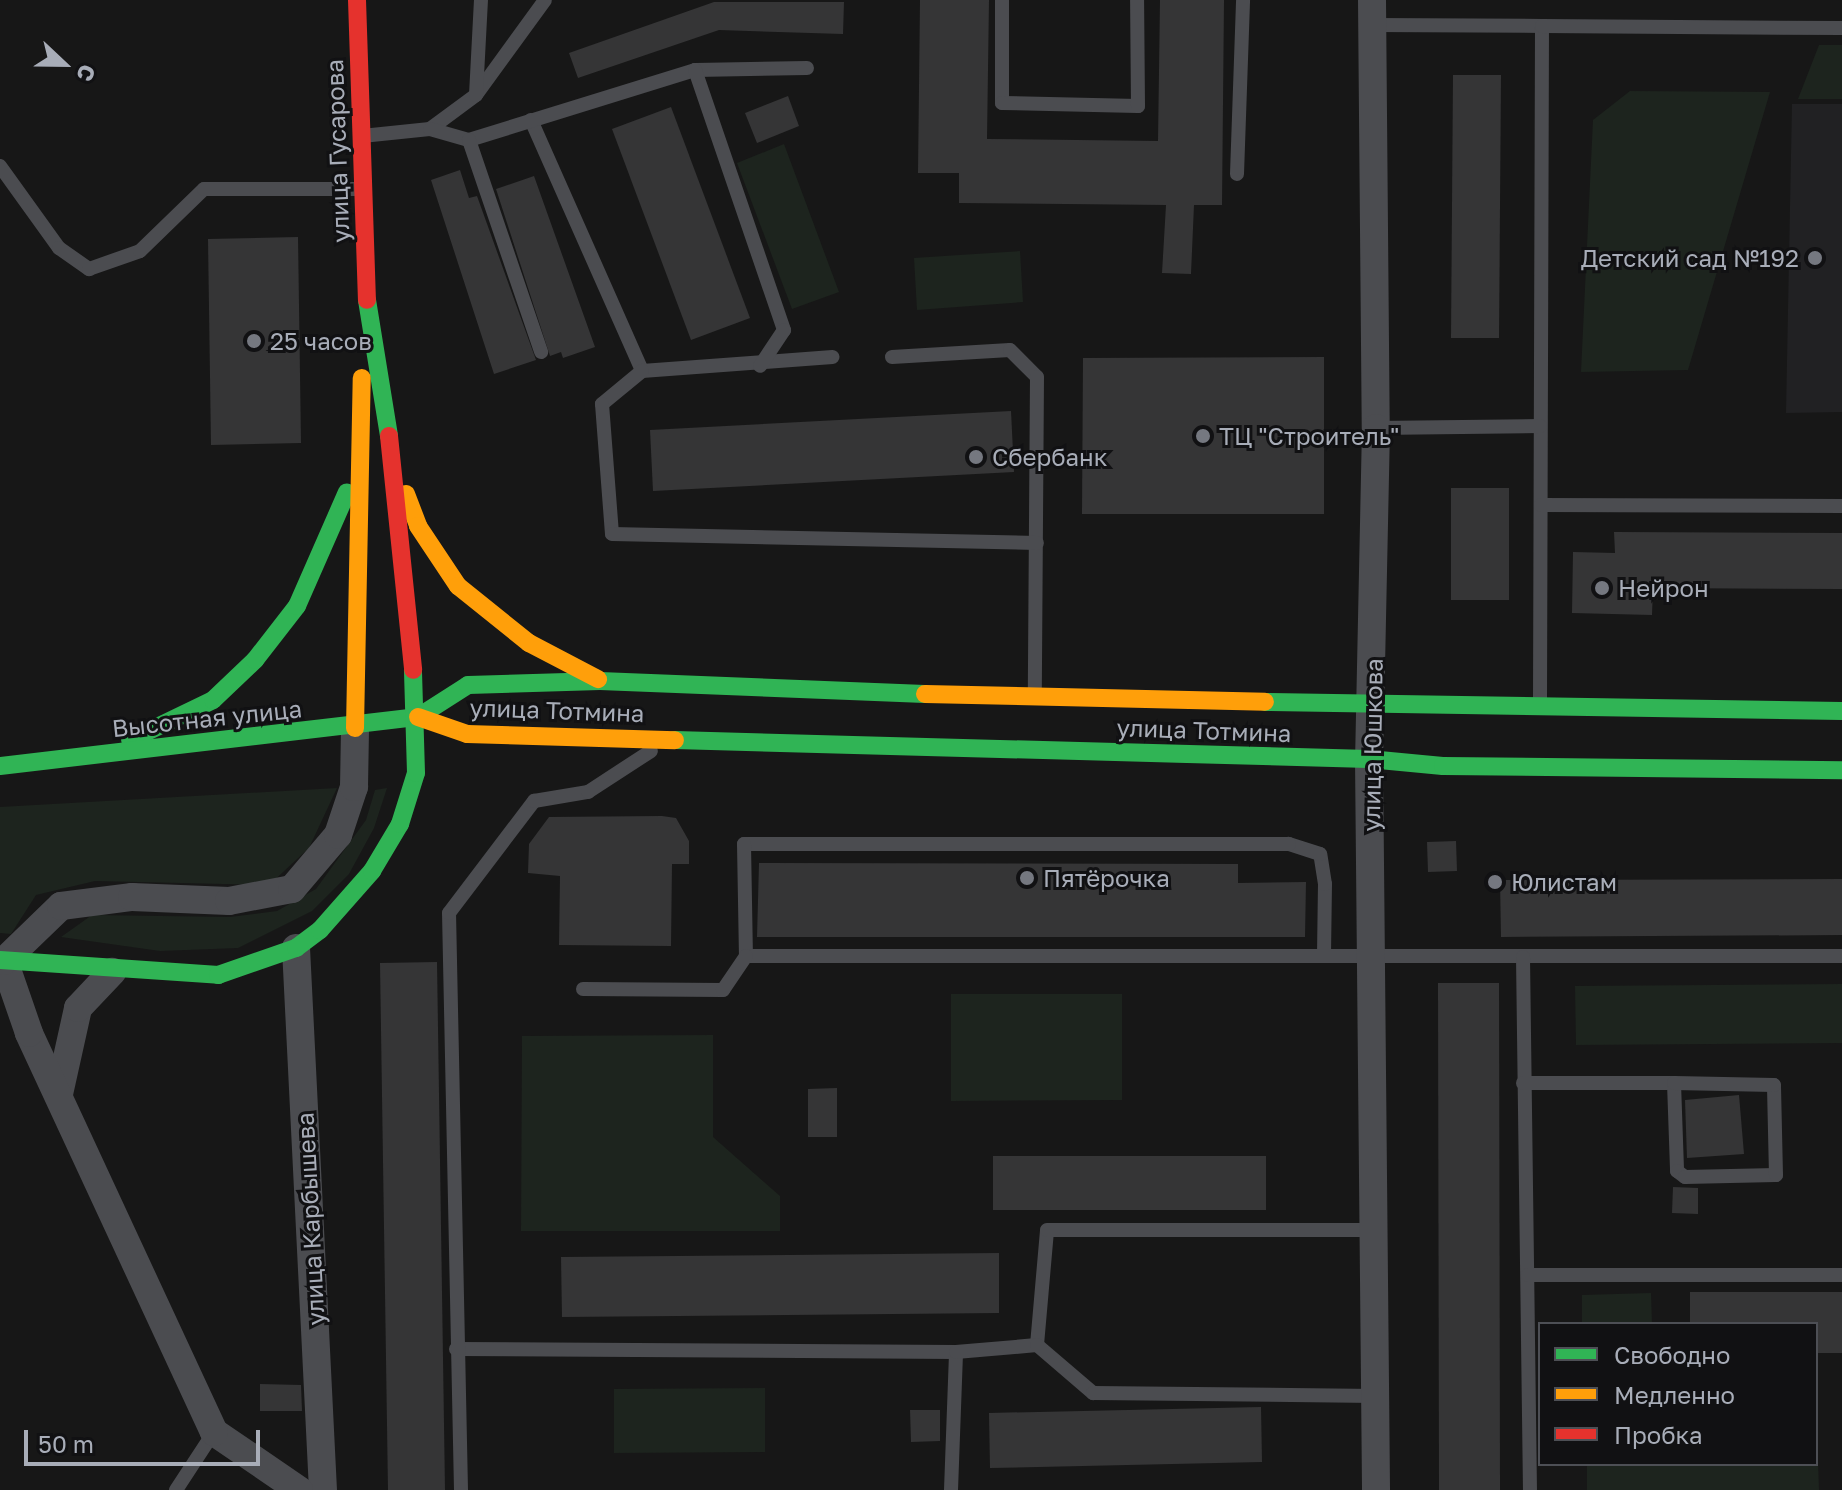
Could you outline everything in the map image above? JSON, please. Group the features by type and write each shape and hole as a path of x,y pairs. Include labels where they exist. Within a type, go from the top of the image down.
{"main road":[{"name":"улица Гусарова","path":"357,0 367,300"},
{"path":"2,961 112,972 218,975 296,948 320,930 372,871 400,824 416,773 418,717 393,459 367,300"},
{"path":"355,728 357,468 367,300"},
{"path":"393,459 418,526 458,586 529,643 600,681"},
{"path":"105,752 213,700 255,660 297,606 357,468"},
{"name":"улица Тотмина","path":"418,717 468,685 600,681 1035,699 1540,709 1842,711"},
{"name":"улица Тотмина","path":"418,717 467,734 1369,759 1443,766 1842,770"},
{"name":"Высотная улица","path":"0,766 105,752 355,728 418,717"}],"street":[{"name":"улица Юшкова","path":"1373,13 1376,428 1369,759 1376,1230 1376,1490"},
{"path":"299,1490 214,1432 29,1033 2,961 61,906 132,897 229,901 292,889 338,835 354,787 355,728"},
{"name":"улица Карбышева","path":"296,948 323,1490"},
{"path":"59,1094 78,1008 112,972"}],"lane":[{"path":"476,95 481,0"},
{"path":"430,129 476,95 545,0"},
{"path":"1002,0 1002,103 1138,106 1137,0"},
{"path":"1237,174 1243,0"},
{"path":"1373,13 1542,26 1842,28"},
{"path":"1540,709 1542,26"},
{"path":"361,136 430,129 469,140 695,70 807,68"},
{"path":"695,70 784,330 760,366"},
{"path":"531,120 642,371"},
{"path":"469,140 541,352"},
{"path":"0,166 59,248 89,269 140,251 204,189 361,189"},
{"path":"892,357 1010,350 1037,377 1035,699"},
{"path":"832,357 760,366 642,371 602,404 612,534 1037,543"},
{"path":"1376,428 1540,426"},
{"path":"1541,505 1842,506"},
{"path":"461,1490 449,913 534,801 588,792 670,738"},
{"path":"583,989 723,990 746,956 744,844 1289,844 1320,854 1325,884 1324,955"},
{"path":"746,956 1842,956"},
{"path":"1523,957 1530,1490"},
{"path":"1523,1083 1674,1083 1774,1085 1776,1175 1685,1177 1677,1171 1674,1083"},
{"path":"1037,1345 1047,1230 1376,1230"},
{"path":"1528,1275 1842,1275"},
{"path":"456,1349 956,1352 1037,1345 1093,1393 1376,1396"},
{"path":"951,1490 956,1352"},
{"path":"176,1490 214,1432"}],"shaded area":[{"path":"1819,45 1842,45 1842,99 1798,99"},
{"path":"1630,91 1770,92 1688,370 1581,372 1593,120"},
{"name":"Детский сад №192","path":"1792,104 1842,104 1842,412 1786,413"},
{"path":"784,144 839,292 792,309 737,163"},
{"path":"1020,251 1023,302 917,310 914,258"},
{"path":"337,788 309,848 269,885 95,881 36,895 11,934 0,933 0,807"},
{"path":"387,788 374,828 349,874 312,911 238,948 160,951 61,937 92,915 230,917 277,911 316,889 366,820 375,790"},
{"path":"1842,984 1842,1043 1576,1045 1575,986"},
{"path":"951,994 1122,994 1122,1100 951,1101"},
{"path":"713,1035 713,1137 780,1196 780,1231 521,1231 522,1036"},
{"path":"1651,1293 1652,1322 1582,1322 1582,1295"},
{"path":"765,1388 765,1452 614,1453 614,1389"},
{"path":"1818,1460 1819,1490 1587,1490 1587,1466 1818,1466"}],"building":[{"path":"920,0 989,0 987,139 1158,141 1160,0 1224,0 1222,205 1194,205 1191,274 1162,273 1166,205 959,203 959,173 918,173"},
{"path":"714,2 844,2 843,34 719,30 578,78 569,53"},
{"path":"1453,75 1501,75 1499,338 1451,338"},
{"path":"788,96 799,126 757,143 745,113"},
{"path":"671,107 750,318 691,340 612,129"},
{"path":"460,170 469,198 477,196 536,360 494,374 431,180"},
{"path":"534,176 595,347 563,358 561,352 550,356 496,189"},
{"name":"25 часов","path":"298,237 301,443 211,445 208,239"},
{"name":"ТЦ \"Строитель\"","path":"1324,357 1324,514 1082,514 1083,358"},
{"path":"1011,411 1014,472 653,491 650,430"},
{"path":"1451,488 1509,488 1509,600 1451,600"},
{"path":"1614,532 1842,533 1842,589 1653,588 1652,615 1572,613 1573,552 1615,553"},
{"path":"549,817 676,818 689,841 689,864 672,864 671,946 559,945 560,876 528,873 529,844"},
{"path":"1456,841 1457,871 1428,872 1427,842"},
{"path":"759,863 1238,864 1238,883 1306,882 1305,937 757,937"},
{"path":"1842,879 1842,935 1501,937 1500,880"},
{"path":"437,962 445,1490 388,1490 380,963"},
{"path":"1438,983 1499,983 1500,1490 1439,1490"},
{"path":"837,1088 837,1137 808,1137 808,1089"},
{"path":"1739,1095 1744,1154 1687,1158 1685,1100"},
{"path":"993,1156 1266,1156 1266,1210 993,1210"},
{"path":"1673,1187 1698,1188 1698,1214 1672,1213"},
{"path":"999,1253 999,1313 562,1317 561,1257"},
{"path":"1690,1292 1842,1292 1842,1353 1818,1353 1818,1322 1690,1322"},
{"path":"260,1384 301,1385 302,1411 260,1411"},
{"path":"1261,1407 1262,1462 990,1468 989,1413"},
{"path":"910,1410 940,1410 940,1441 911,1442"}],"traffic: fast":[{"path":"367,300 389,436"},
{"path":"130,740 213,700 255,660 297,606 347,492"},
{"path":"0,960 218,975 296,948 320,930 372,871 400,824 416,773 413,670"},
{"path":"0,766 418,717 468,685 600,681 925,694"},
{"path":"1265,702 1842,711"},
{"path":"675,740 1369,759 1443,766 1842,770"}],"traffic: slow":[{"path":"355,728 362,378"},
{"path":"406,494 418,526 458,586 529,643 598,679"},
{"path":"925,694 1265,702"},
{"path":"418,717 467,734 675,740"}],"traffic: jam":[{"path":"357,0 367,300"},
{"path":"389,436 413,670"}],"place":[{"name":"Детский сад №192","path":"1815,258"},
{"name":"25 часов","path":"254,341"},
{"name":"ТЦ \"Строитель\"","path":"1203,436"},
{"name":"Сбербанк","path":"976,457"},
{"name":"Нейрон","path":"1602,588"},
{"name":"Пятёрочка","path":"1027,878"},
{"name":"Юлистам","path":"1495,882"}]}
